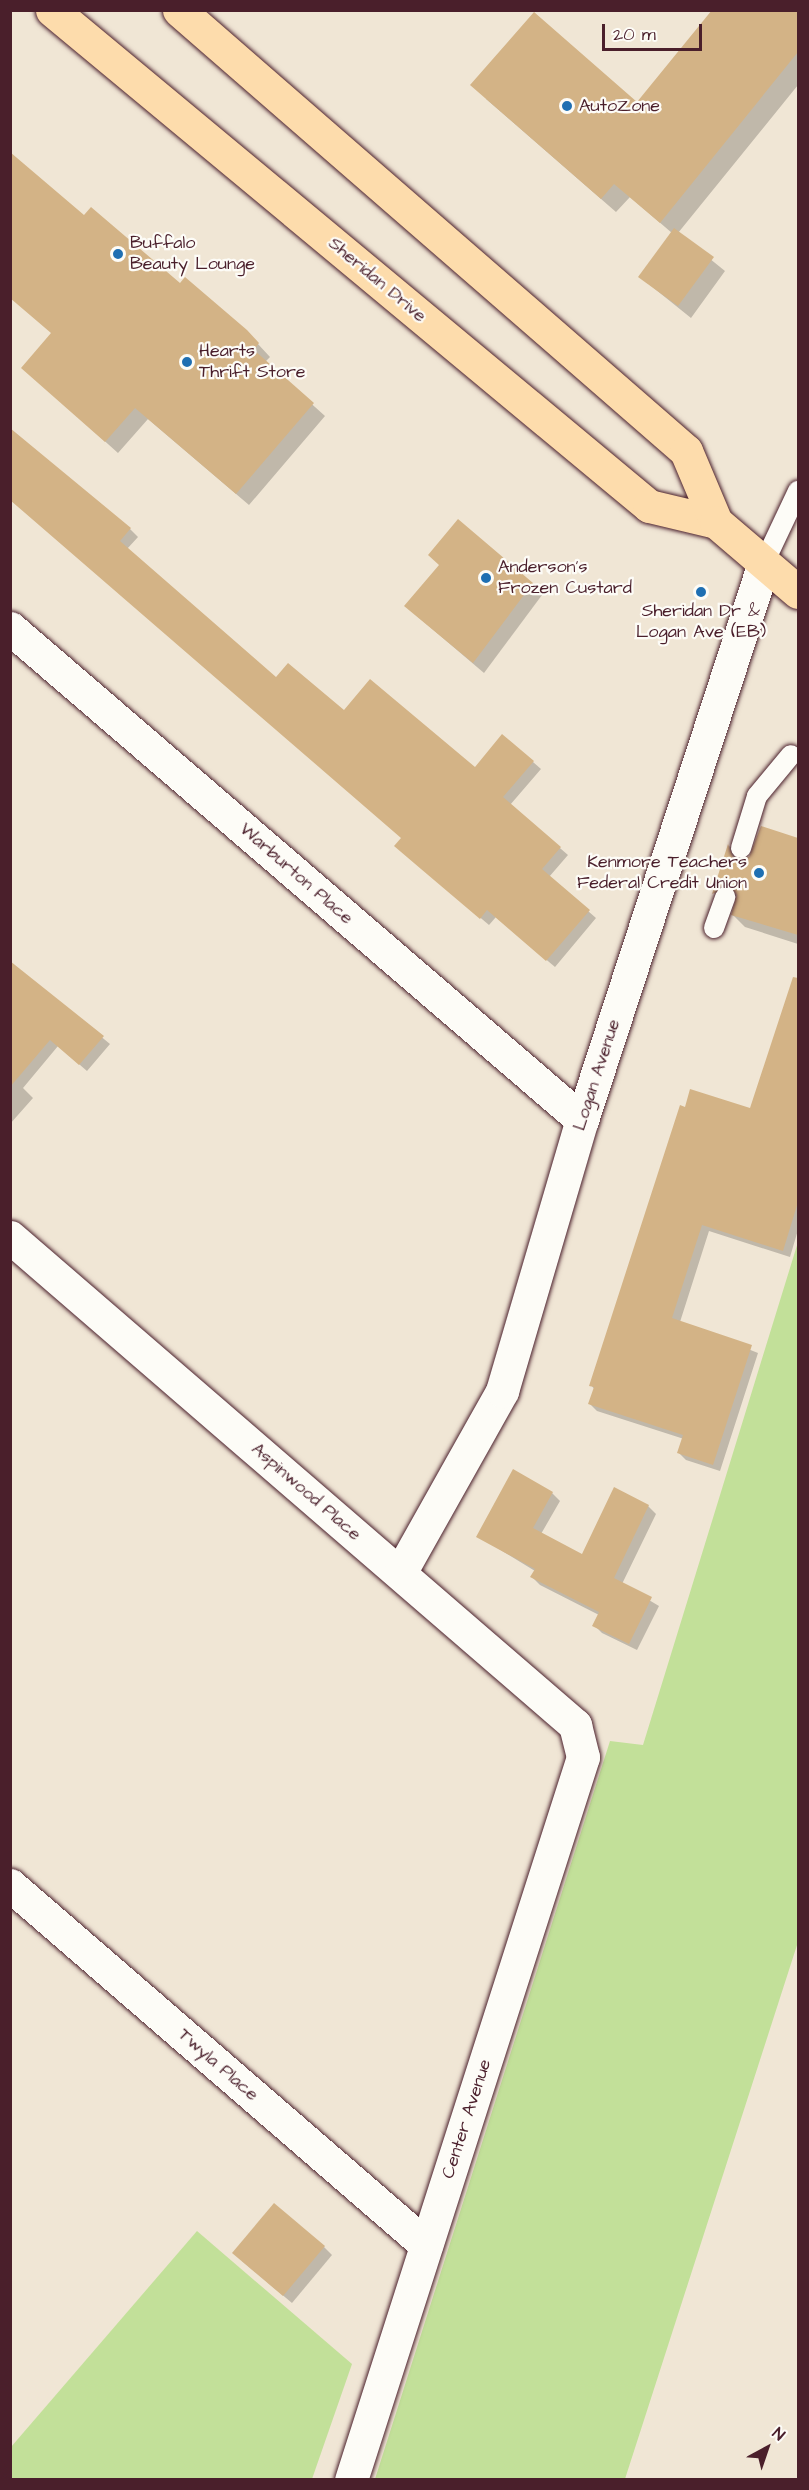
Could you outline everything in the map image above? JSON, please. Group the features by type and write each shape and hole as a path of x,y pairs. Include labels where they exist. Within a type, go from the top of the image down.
{"main road":[{"name":"Sheridan Drive","path":"52,10 649,506 716,522"},
{"name":"Sheridan Drive","path":"179,10 686,451 716,522 798,592"}],"street":[{"name":"Logan Avenue","path":"400,1573 502,1392 582,1120 764,563"},
{"name":"Warburton Place","path":"10,628 582,1120"},
{"name":"Aspinwood Place","path":"10,1237 575,1725 583,1757"},
{"name":"Center Avenue","path":"351,2480 583,1757"},
{"name":"Twyla Place","path":"10,1885 426,2245"}],"lane":[{"path":"764,563 798,491"},
{"path":"741,848 757,796 791,755"},
{"path":"714,928 725,897"}],"green space":[{"path":"798,1242 798,1942 625,2479 375,2479 610,1741 643,1745"},
{"path":"197,2231 352,2364 312,2479 11,2479 11,2447"}],"building":[{"path":"712,10 798,10 798,52 660,223 614,184 601,199 470,85 534,12 637,102"},
{"path":"10,152 84,215 91,207 180,283 185,277 247,330 259,343 254,350 314,403 236,494 135,408 105,442 21,368 51,333 10,298"},
{"path":"674,228 714,257 678,306 638,277"},
{"path":"10,428 131,528 120,541 276,677 288,663 344,710 370,679 475,767 502,734 534,761 503,797 561,847 542,869 590,910 546,961 487,910 480,919 394,846 401,838 10,500"},
{"name":"Anderson's Frozen Custard","path":"458,519 533,583 473,663 404,606 439,565 428,555"},
{"name":"Kenmore Teachers Federal Credit Union","path":"761,826 798,838 798,935 731,915 737,895 730,886 712,894 728,844 733,857 749,857"},
{"path":"10,961 104,1036 79,1065 50,1040 10,1087"},
{"path":"793,977 798,978 798,1202 783,1251 702,1225 672,1318 752,1345 713,1465 677,1453 683,1435 588,1404 594,1387 589,1386 680,1105 685,1107 690,1089 750,1108"},
{"path":"513,1469 553,1492 533,1528 582,1554 614,1487 649,1505 614,1578 652,1597 629,1644 592,1626 599,1612 530,1577 535,1569 476,1537"},
{"path":"274,2203 325,2246 283,2296 232,2253"}],"place":[{"name":"AutoZone","path":"567,106"},
{"name":"Buffalo Beauty Lounge","path":"118,254"},
{"name":"Hearts Thrift Store","path":"187,362"},
{"name":"Anderson's Frozen Custard","path":"486,578"},
{"name":"Sheridan Dr & Logan Ave (EB)","path":"701,592"},
{"name":"Kenmore Teachers Federal Credit Union","path":"759,873"}]}
